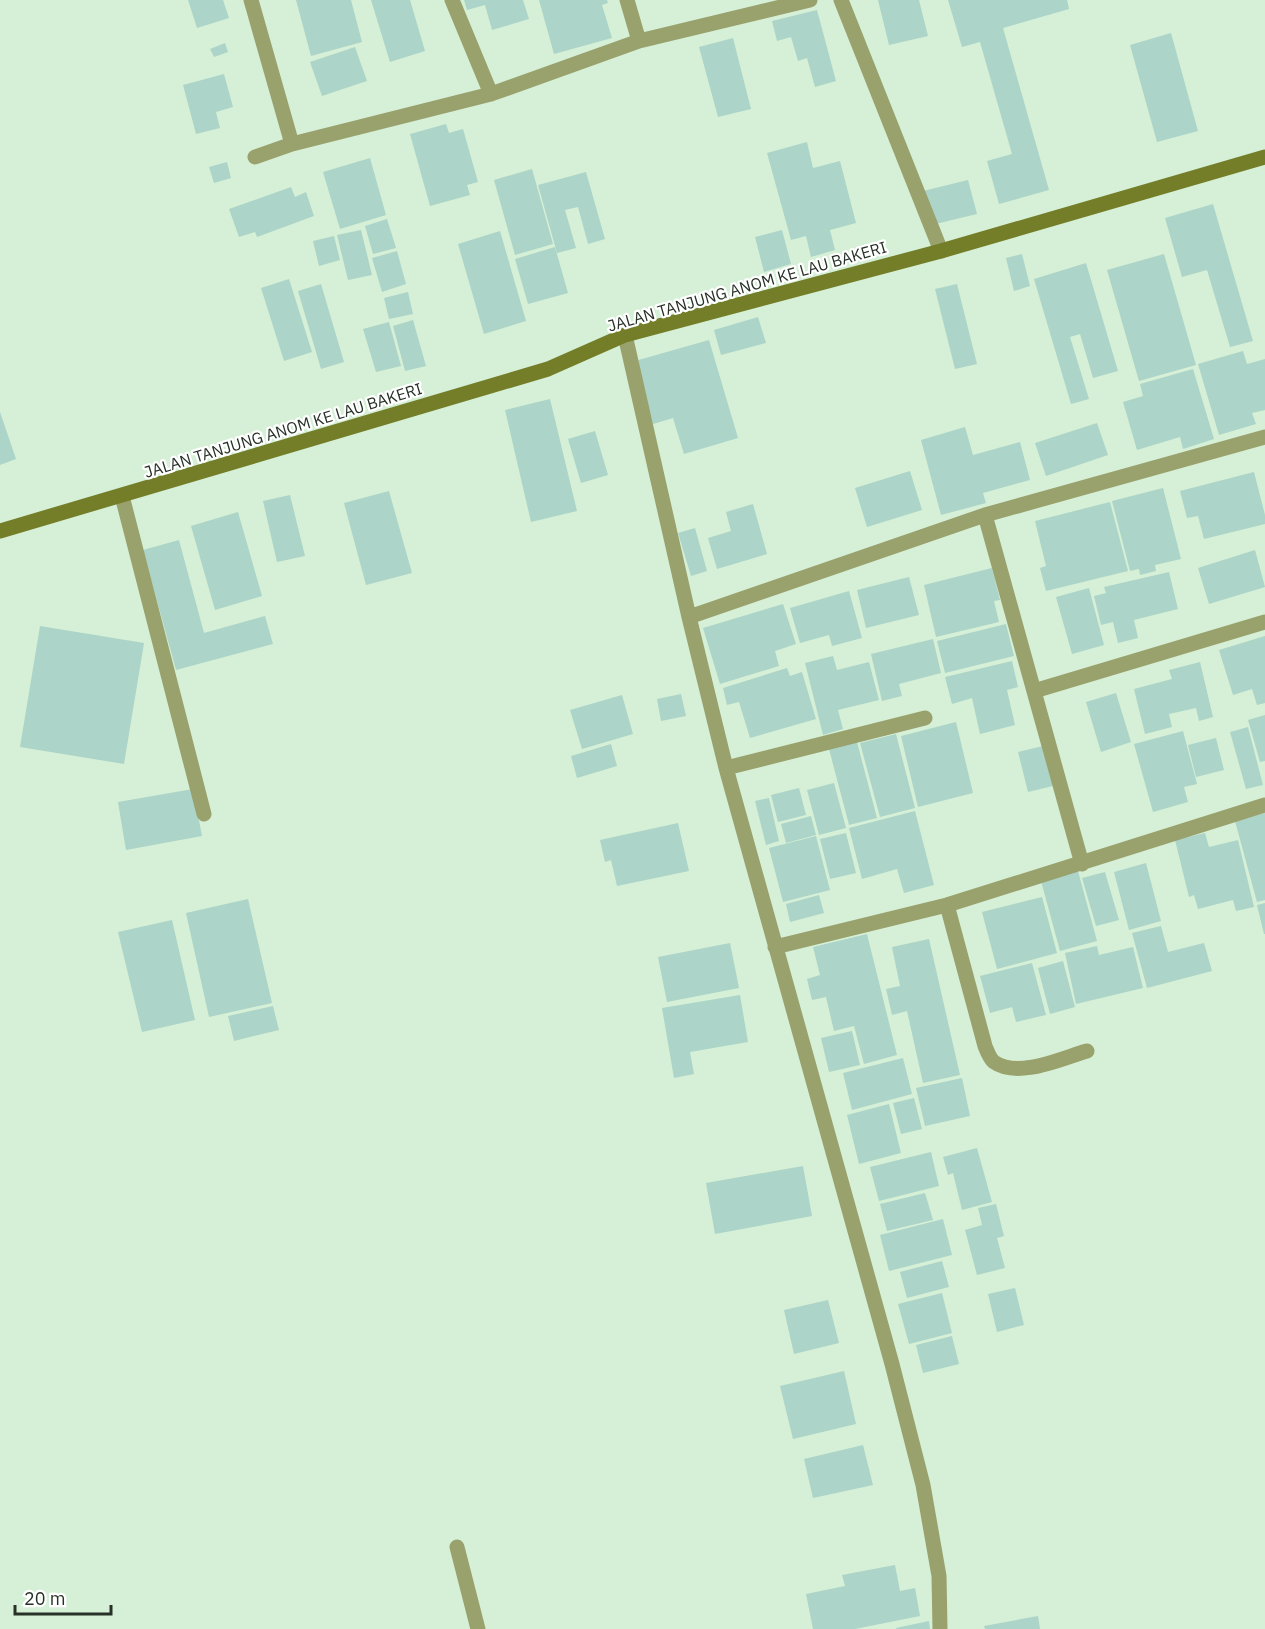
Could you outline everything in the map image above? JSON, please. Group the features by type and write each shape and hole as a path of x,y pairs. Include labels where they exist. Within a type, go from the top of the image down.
{"main road":[{"name":"JALAN TANJUNG ANOM KE LAU BAKERI","path":"0,531 548,369 625,335 941,251 1265,157"}],"street":[{"path":"251,0 292,144"},
{"path":"452,0 491,94"},
{"path":"627,0 639,41"},
{"path":"255,157 292,144 491,94 639,41 810,0"},
{"path":"841,0 941,251"},
{"path":"625,335 726,768 892,1364 922,1485 939,1576 940,1629"},
{"path":"689,617 984,515 1265,437"},
{"path":"122,496 204,814"},
{"path":"984,515 1082,864"},
{"path":"1034,691 1265,622"},
{"path":"726,768 925,718"},
{"path":"775,947 947,905 1265,805"},
{"path":"947,905 985,1046 992,1061 1006,1068 1025,1069 1087,1051"},
{"path":"457,1547 478,1629"}],"building":[{"path":"188,0 223,0 229,18 197,28"},
{"path":"296,0 351,0 362,42 311,56"},
{"path":"371,0 410,0 425,51 390,62"},
{"path":"464,0 523,0 529,19 492,30 485,5 467,10"},
{"path":"539,0 607,0 608,3 602,5 612,38 554,54"},
{"path":"878,0 919,0 928,36 889,45"},
{"path":"948,0 1067,0 1069,9 1003,28 1049,190 999,204 987,161 1012,154 980,42 962,47"},
{"path":"817,10 836,81 815,87 807,58 798,61 791,37 777,41 772,21"},
{"path":"1171,33 1198,131 1157,142 1130,45"},
{"path":"733,38 751,109 718,117 699,47"},
{"path":"225,43 228,52 214,57 210,49"},
{"path":"355,47 367,81 322,96 310,62"},
{"path":"224,74 233,107 216,112 220,128 196,134 183,85"},
{"path":"446,124 449,133 463,129 478,182 467,185 470,195 430,206 410,134"},
{"path":"807,142 813,168 840,161 856,223 830,230 835,250 811,257 806,236 791,240 767,153"},
{"path":"370,158 386,215 340,229 323,172"},
{"path":"227,162 231,178 214,183 209,167"},
{"path":"532,169 553,244 515,255 494,180"},
{"path":"586,172 605,239 588,244 578,207 565,210 576,248 557,253 538,185"},
{"path":"968,180 977,214 927,226 919,192"},
{"path":"291,187 295,197 306,192 314,216 257,237 255,232 239,237 229,209"},
{"path":"1213,204 1253,341 1230,347 1207,270 1182,277 1165,218"},
{"path":"387,219 396,248 373,254 365,226"},
{"path":"361,230 372,275 348,280 337,235"},
{"path":"782,230 791,264 764,272 755,237"},
{"path":"500,231 526,321 484,334 458,244"},
{"path":"334,236 340,260 319,266 313,241"},
{"path":"555,247 568,293 528,304 515,259"},
{"path":"397,251 406,284 382,292 372,258"},
{"path":"1022,254 1030,286 1014,291 1006,258"},
{"path":"1164,254 1196,365 1139,381 1107,270"},
{"path":"1086,263 1118,371 1093,378 1080,334 1070,337 1089,399 1071,404 1034,279"},
{"path":"289,279 312,352 284,361 261,288"},
{"path":"321,284 344,362 321,369 298,291"},
{"path":"957,284 977,364 955,369 935,289"},
{"path":"408,292 413,314 389,319 384,298"},
{"path":"758,317 766,343 721,355 714,330"},
{"path":"413,320 426,366 405,371 393,326"},
{"path":"389,322 401,366 376,372 363,329"},
{"path":"709,340 738,438 684,454 673,418 653,424 635,361"},
{"path":"1243,351 1247,364 1265,359 1265,410 1252,413 1256,424 1219,435 1198,364"},
{"path":"1193,369 1214,439 1183,449 1180,437 1137,450 1123,402 1143,396 1140,384"},
{"path":"550,399 577,511 531,522 505,410"},
{"path":"0,412 16,459 0,465"},
{"path":"1097,423 1108,455 1046,476 1035,443"},
{"path":"965,427 973,455 1020,442 1030,480 983,493 986,503 941,515 921,440"},
{"path":"595,431 608,475 581,483 568,439"},
{"path":"910,471 922,510 867,527 855,488"},
{"path":"1254,472 1265,515 1265,524 1204,539 1198,516 1187,518 1180,491"},
{"path":"1163,488 1181,559 1155,565 1156,571 1140,575 1139,569 1130,571 1112,501"},
{"path":"389,491 412,573 366,585 344,503"},
{"path":"290,495 305,556 277,562 263,501"},
{"path":"1110,502 1128,571 1046,591 1040,568 1046,566 1035,521"},
{"path":"753,504 767,554 717,569 708,538 731,531 726,512"},
{"path":"238,512 262,596 215,610 191,526"},
{"path":"695,528 707,571 691,576 678,533"},
{"path":"179,540 204,633 265,616 273,644 176,670 143,550"},
{"path":"1255,550 1265,587 1209,604 1198,568"},
{"path":"992,568 1000,600 994,601 999,622 936,637 924,585"},
{"path":"1169,572 1178,609 1134,620 1138,638 1118,643 1113,622 1101,625 1094,596 1106,593 1104,587"},
{"path":"909,577 919,615 866,628 857,590"},
{"path":"1089,588 1104,645 1072,654 1056,597"},
{"path":"849,591 862,638 832,646 829,635 800,643 790,608"},
{"path":"783,604 796,644 775,651 779,666 720,684 703,628"},
{"path":"1006,624 1014,656 945,673 937,641"},
{"path":"40,626 144,643 124,764 20,747"},
{"path":"1265,636 1265,703 1257,705 1252,689 1233,695 1219,650"},
{"path":"933,639 941,673 899,684 902,696 882,701 871,654"},
{"path":"833,656 837,670 869,662 879,700 838,710 843,729 823,735 805,663"},
{"path":"1012,661 1018,687 1007,690 1015,725 980,734 972,698 952,704 945,677"},
{"path":"1200,662 1213,717 1199,721 1196,708 1169,714 1172,727 1145,734 1134,689 1172,679 1169,670"},
{"path":"787,668 790,676 802,672 816,719 750,738 739,702 727,705 723,688"},
{"path":"1116,693 1131,742 1101,752 1086,702"},
{"path":"681,694 686,716 661,721 657,699"},
{"path":"622,695 633,734 582,749 570,710"},
{"path":"1265,715 1265,761 1260,762 1248,720"},
{"path":"956,722 973,793 918,807 901,736"},
{"path":"1248,727 1263,785 1246,789 1230,732"},
{"path":"1183,731 1197,784 1184,787 1188,802 1153,812 1134,744"},
{"path":"896,734 915,808 880,817 860,743"},
{"path":"1216,738 1224,770 1196,777 1188,745"},
{"path":"857,742 877,818 849,825 829,749"},
{"path":"611,744 617,766 577,778 571,756"},
{"path":"1043,746 1053,786 1028,792 1018,752"},
{"path":"834,783 846,828 819,835 807,790"},
{"path":"799,788 806,815 778,822 771,795"},
{"path":"193,789 202,836 126,850 118,802"},
{"path":"769,798 779,841 766,845 755,801"},
{"path":"915,811 934,885 904,893 897,869 862,879 849,828"},
{"path":"1265,813 1265,900 1257,902 1235,821"},
{"path":"811,816 816,835 786,843 781,824"},
{"path":"678,823 689,871 617,886 611,860 605,862 600,840"},
{"path":"846,833 856,873 830,879 820,839"},
{"path":"1205,833 1209,847 1238,840 1254,907 1236,911 1233,900 1198,909 1194,895 1189,897 1175,840"},
{"path":"816,836 830,890 783,902 769,848"},
{"path":"1146,863 1161,921 1129,930 1114,872"},
{"path":"1078,871 1097,941 1060,951 1041,881"},
{"path":"1105,872 1119,920 1096,926 1082,878"},
{"path":"819,895 824,913 790,922 786,904"},
{"path":"1042,897 1057,953 997,969 982,912"},
{"path":"248,899 272,1003 209,1017 186,913"},
{"path":"1265,903 1265,934 1264,934 1257,905"},
{"path":"172,920 195,1020 142,1032 118,932"},
{"path":"1161,926 1168,952 1204,943 1212,971 1147,988 1132,933"},
{"path":"867,934 897,1055 864,1064 854,1026 834,1031 826,997 812,1000 807,979 820,975 813,947"},
{"path":"929,939 960,1075 923,1083 907,1011 892,1015 886,989 900,986 892,947"},
{"path":"730,943 739,988 667,1002 658,957"},
{"path":"1097,946 1099,955 1133,947 1143,988 1076,1004 1065,953"},
{"path":"1063,961 1075,1007 1050,1014 1038,968"},
{"path":"1032,963 1046,1015 1016,1022 1012,1007 990,1013 980,976"},
{"path":"740,995 748,1042 690,1052 694,1074 674,1078 662,1008"},
{"path":"273,1006 279,1030 234,1041 228,1016"},
{"path":"852,1031 860,1065 829,1072 821,1038"},
{"path":"903,1058 912,1094 852,1110 843,1073"},
{"path":"962,1078 970,1116 925,1126 916,1088"},
{"path":"914,1098 922,1129 901,1134 893,1103"},
{"path":"889,1104 901,1153 859,1164 847,1115"},
{"path":"977,1148 992,1202 962,1210 953,1173 948,1175 943,1157"},
{"path":"931,1152 939,1186 879,1201 870,1167"},
{"path":"803,1166 812,1216 715,1234 706,1183"},
{"path":"925,1193 933,1220 887,1231 880,1204"},
{"path":"996,1204 1004,1236 997,1238 1005,1268 977,1275 965,1230 982,1225 978,1208"},
{"path":"943,1219 952,1255 889,1271 880,1235"},
{"path":"942,1261 949,1287 907,1298 900,1272"},
{"path":"1015,1288 1024,1325 997,1332 988,1294"},
{"path":"942,1293 952,1333 909,1344 898,1304"},
{"path":"828,1300 839,1343 794,1354 784,1310"},
{"path":"952,1336 959,1364 923,1373 916,1345"},
{"path":"844,1371 856,1424 793,1439 780,1386"},
{"path":"863,1445 873,1485 813,1498 804,1459"},
{"path":"895,1565 900,1591 915,1588 920,1616 855,1629 813,1629 806,1594 845,1586 842,1575"},
{"path":"1038,1616 1040,1629 985,1629 984,1626"},
{"path":"929,1621 930,1629 896,1629 896,1628"}]}
